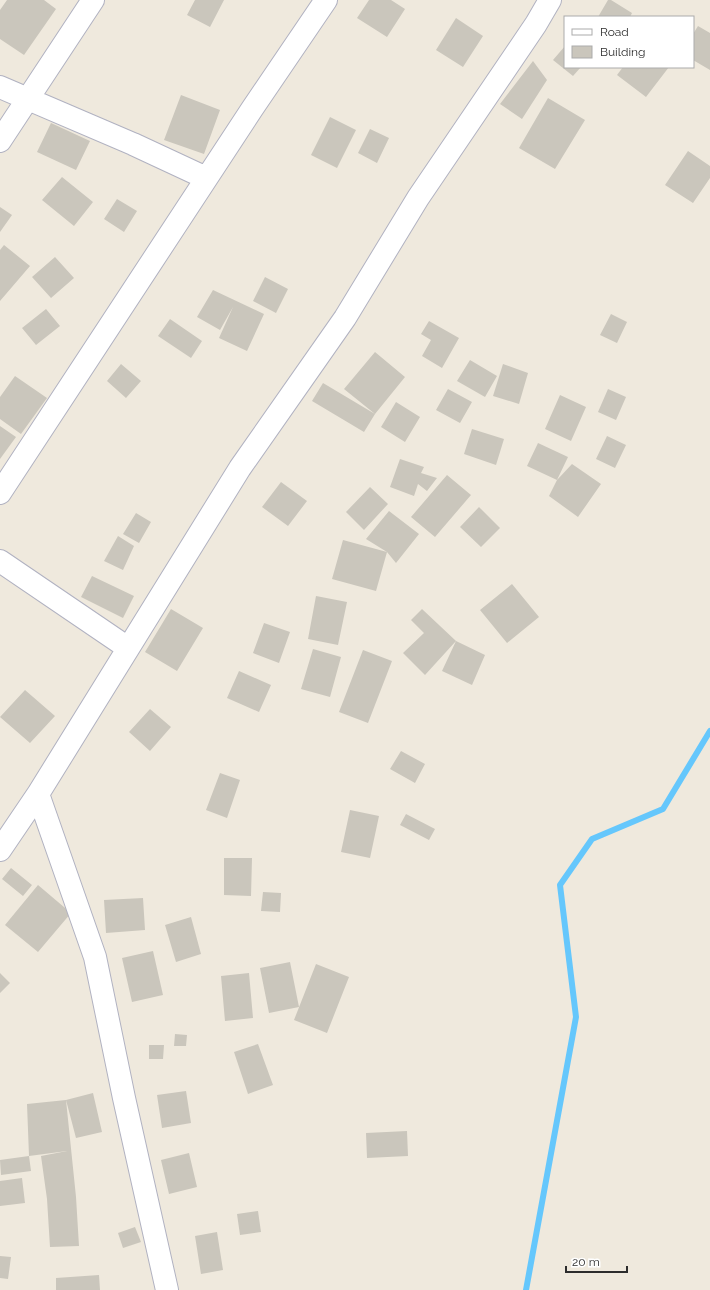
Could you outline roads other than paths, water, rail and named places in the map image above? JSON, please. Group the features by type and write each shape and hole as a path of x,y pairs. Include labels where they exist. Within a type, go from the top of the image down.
{"street":[{"path":"0,140 93,0"},
{"path":"0,493 206,178 326,0"},
{"path":"0,850 38,794 240,468 345,318 418,198 536,24 550,0"},
{"path":"0,87 133,144 206,178"},
{"path":"0,561 128,648"},
{"path":"38,794 95,957 122,1091 167,1290"}],"waterway":[{"path":"526,1290 576,1017 560,885 592,839 663,809 710,731"}]}
